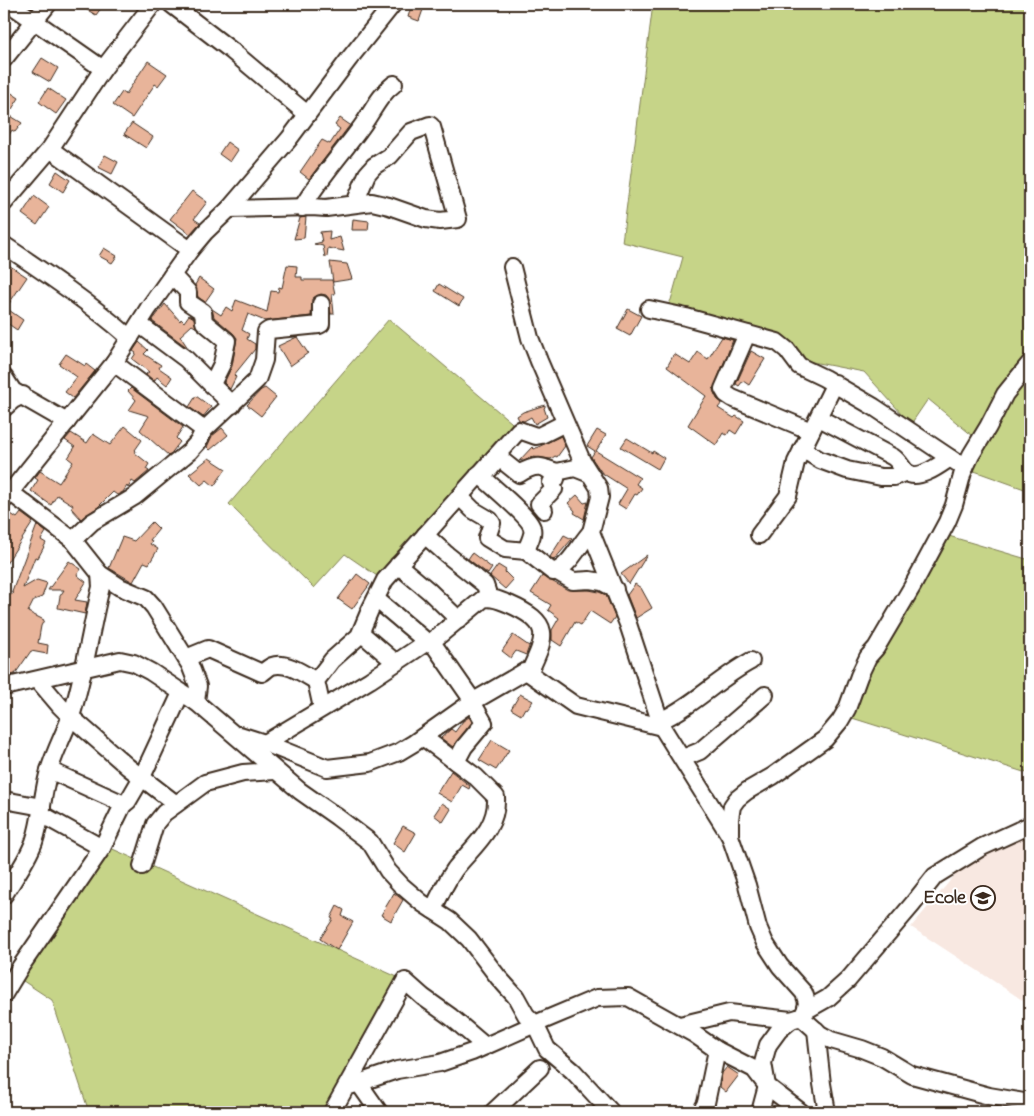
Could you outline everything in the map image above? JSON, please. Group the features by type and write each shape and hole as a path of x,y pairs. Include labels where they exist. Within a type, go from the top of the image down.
{"street":[{"path":"10,4 103,69"},
{"path":"4,59 48,4"},
{"path":"4,203 50,149 103,69 153,4"},
{"path":"171,4 232,51 307,114"},
{"path":"196,702 198,686 186,658 154,607 146,598 120,587 100,574 73,540 7,496 114,363 190,250 229,209 289,139 393,4"},
{"path":"302,208 386,90 394,84"},
{"path":"229,209 326,208 372,202 440,221 458,219 430,125 411,132 390,156 374,166 367,174 357,198 357,203"},
{"path":"50,149 190,250"},
{"path":"4,245 67,287 105,316 186,359 232,405"},
{"path":"512,267 530,338 582,461 599,488 600,498 591,532 573,556 556,571"},
{"path":"172,275 188,292 188,302 203,312 204,322 227,341 222,364 212,384"},
{"path":"73,540 92,522 134,497 190,451 198,442 204,430 257,380 264,360 266,332 269,330 322,324 322,304"},
{"path":"649,309 777,342 787,350 799,366 835,383 965,468"},
{"path":"747,334 724,389 726,394 732,398 815,424 893,456 900,462 906,472"},
{"path":"114,363 204,430"},
{"path":"730,836 732,806 737,799 825,739 844,715 868,657 876,648 912,588 947,522 965,468 1005,394 1030,363"},
{"path":"4,377 14,390 67,422"},
{"path":"759,536 788,496 793,473 802,449 835,383"},
{"path":"4,408 13,400 23,395"},
{"path":"322,708 316,681 332,660 359,636 385,580 519,430 536,436 565,423"},
{"path":"802,449 820,460 847,470 881,477 894,477 906,472 915,474 928,472 950,458"},
{"path":"479,474 486,473 499,458 519,474 530,467 542,467 557,472 575,468 590,474"},
{"path":"544,510 539,504 554,489 551,483 556,479 548,469"},
{"path":"479,474 531,524 533,530 526,551"},
{"path":"460,496 473,510 492,523 486,538 505,549 526,551 553,572 556,571 573,581 590,580 602,582 614,589"},
{"path":"591,532 614,589 661,724 730,836 747,885 758,927 765,943 780,966 804,993 807,1003 799,1016"},
{"path":"425,535 445,554 485,585 489,597"},
{"path":"398,565 459,620"},
{"path":"4,892 25,861 34,842 49,770 71,717 101,587 100,574"},
{"path":"265,743 429,642 483,599 489,597 525,612 536,620 541,627 542,645 529,673"},
{"path":"376,599 429,642 450,667 484,723 464,747 456,762"},
{"path":"361,633 395,662"},
{"path":"186,658 208,649 262,673 270,667 280,665 289,667 316,681"},
{"path":"4,687 125,660 151,672 196,702 300,792 338,817 370,842 388,871 401,885 450,921 469,939 498,977 516,996 526,1016 535,1024 547,1049 573,1071 611,1112"},
{"path":"232,733 265,743 327,768 370,763 399,752 472,701 524,672 529,673 576,706 661,724 736,669 751,661"},
{"path":"38,680 71,717 176,804"},
{"path":"4,993 102,848 124,804 128,801 142,777 181,693"},
{"path":"683,758 700,751 765,695"},
{"path":"422,737 476,777 496,797 492,820 485,835 455,869 441,891 433,910"},
{"path":"49,770 124,804"},
{"path":"142,866 159,817 205,783 243,773 275,771"},
{"path":"4,800 41,811 102,848"},
{"path":"760,1112 768,1086 763,1063 768,1045 779,1030 828,998 848,980 935,876 982,847 1030,825"},
{"path":"332,1112 353,1084 405,981 423,997 452,1017 485,1046"},
{"path":"353,1084 397,1070 440,1063 598,998 628,997 680,1025 717,1050 754,1069 768,1086 801,1112"},
{"path":"680,1025 729,1013 799,1016 832,1040 882,1057 912,1075 989,1096 1030,1103"},
{"path":"816,1030 827,1112"},
{"path":"702,1112 706,1103 717,1050"},
{"path":"493,1112 540,1068"},
{"path":"353,1084 378,1112"}],"shaded area":[{"name":"Ecole","path":"1030,833 1030,1005 911,927 960,869"}],"green space":[{"path":"653,4 1030,4 1030,491 966,468 979,441 928,399 911,424 864,372 797,359 666,308 671,300 683,257 622,242"},
{"path":"389,319 518,428 380,578 345,554 314,588 229,504"},
{"path":"942,534 1030,560 1030,774 849,717 859,678"},
{"path":"106,846 404,980 324,1112 89,1112 52,1000 17,977"}],"building":[{"path":"77,4 104,4 96,15"},
{"path":"412,4 425,4 419,21 408,17"},
{"path":"42,58 58,68 50,82 33,72"},
{"path":"148,61 167,74 158,86 155,84 132,118 113,105 122,92 126,94"},
{"path":"4,88 19,98 12,109 4,104"},
{"path":"48,88 66,100 56,114 39,102"},
{"path":"9,115 22,123 15,132 12,130 4,143 4,123"},
{"path":"340,118 350,125 309,179 300,172 322,140 330,144 340,129 335,125"},
{"path":"132,123 153,137 146,148 124,134"},
{"path":"227,142 238,150 230,162 219,154"},
{"path":"105,155 118,162 112,174 98,167"},
{"path":"57,171 70,180 63,192 50,183"},
{"path":"192,191 207,202 194,219 200,223 190,234 170,219"},
{"path":"34,196 49,207 37,225 22,214"},
{"path":"306,217 304,238 294,239 300,218"},
{"path":"353,219 369,221 368,230 352,230"},
{"path":"330,231 329,240 340,237 344,251 328,248 327,257 325,257 323,246 314,244 322,242 320,232"},
{"path":"104,248 117,256 112,263 99,256"},
{"path":"4,262 27,277 6,308 23,320 17,330 4,321"},
{"path":"330,262 347,264 352,279 333,282"},
{"path":"287,265 297,266 296,277 302,277 302,280 332,280 335,294 332,294 334,314 331,314 329,299 326,295 321,294 312,299 311,316 265,321 248,314 242,330 249,334 247,339 255,344 255,349 234,375 236,377 230,389 224,383 232,366 237,338 214,317 212,309 221,315 226,307 232,311 236,300 267,312 271,291 278,292 279,287 282,288"},
{"path":"199,278 214,289 205,302 198,297 195,285"},
{"path":"439,284 463,299 459,306 435,291"},
{"path":"165,304 180,321 181,319 184,322 189,315 194,318 197,328 192,325 180,336 188,348 152,321"},
{"path":"628,309 641,316 630,336 617,329"},
{"path":"297,337 308,353 290,366 278,346"},
{"path":"722,337 733,340 713,390 717,399 722,403 718,408 734,418 736,416 744,421 736,434 730,430 727,435 723,433 716,445 688,425 706,396 667,367 674,354 690,364 698,352 708,359"},
{"path":"139,342 148,350 144,354 161,365 159,368 172,377 167,385 157,377 154,381 146,374 149,372 132,359 136,353 133,351"},
{"path":"751,351 765,359 749,385 743,381 739,386 736,384"},
{"path":"66,354 95,371 73,398 65,392 77,377 59,364"},
{"path":"131,388 183,427 176,438 180,442 169,456 140,430 149,416 129,410 136,400 128,391"},
{"path":"265,388 276,397 261,416 247,405"},
{"path":"196,396 211,407 203,417 189,407"},
{"path":"545,405 547,417 535,424 531,417 524,421 519,420 517,416 523,412"},
{"path":"125,426 142,440 135,453 149,464 146,469 149,471 135,483 132,481 123,492 117,495 113,492 98,507 81,519 71,508 73,505 57,495 51,505 31,491 38,480 35,478 40,471 59,483 73,462 68,458 75,447 65,440 71,433 87,443 93,434 110,445"},
{"path":"222,428 228,435 210,450 207,447 212,436"},
{"path":"597,430 606,435 596,451 640,478 636,484 642,488 637,495 635,494 626,509 618,504 627,489 602,473 591,457 595,451 587,446"},
{"path":"561,436 565,446 557,457 555,456 551,459 533,457 519,461 532,447 534,449"},
{"path":"627,438 664,458 658,469 621,447"},
{"path":"209,458 226,469 214,486 207,480 201,485 189,474"},
{"path":"577,495 584,503 588,502 584,519 574,513 575,511 568,503"},
{"path":"8,512 17,518 21,513 33,522 4,567 4,518"},
{"path":"152,522 159,529 150,540 152,541 150,544 158,549 149,564 144,562 133,582 109,568 122,537 134,541"},
{"path":"37,525 46,532 41,540 46,543 38,558 35,557 23,588 37,580 47,583 42,597 34,600 28,612 44,620 38,643 48,645 47,654 31,651 15,674 11,675 4,670 4,598 14,593 12,592"},
{"path":"564,535 572,539 554,560 550,557"},
{"path":"472,553 492,568 488,574 468,559"},
{"path":"647,555 629,584 621,574"},
{"path":"69,561 81,569 77,575 86,582 75,600 87,602 85,614 58,608 60,596 64,590 48,590"},
{"path":"498,565 506,570 505,572 513,580 505,589 490,576"},
{"path":"357,574 370,584 352,609 338,599"},
{"path":"542,576 568,590 589,590 606,595 615,617 610,624 590,611 581,625 575,622 561,646 552,640 552,630 559,618 548,610 551,605 531,593"},
{"path":"635,584 641,588 652,608 636,618 627,595"},
{"path":"513,635 529,646 530,644 526,655 516,651 511,658 502,651"},
{"path":"520,694 533,701 527,709 525,708 521,715 511,709"},
{"path":"469,717 472,722 453,747 441,738 451,729 455,732 463,721"},
{"path":"492,740 509,750 496,770 479,760"},
{"path":"451,771 470,786 469,789 462,785 452,802 437,793"},
{"path":"442,803 451,809 443,822 434,815"},
{"path":"403,826 416,833 405,852 393,843"},
{"path":"394,893 403,900 391,921 381,915"},
{"path":"337,906 344,910 342,916 353,922 337,950 320,939 333,919 331,918"},
{"path":"727,1067 739,1075 726,1092 720,1087 722,1073"}],"place":[{"name":"Ecole","path":"983,898"}]}
